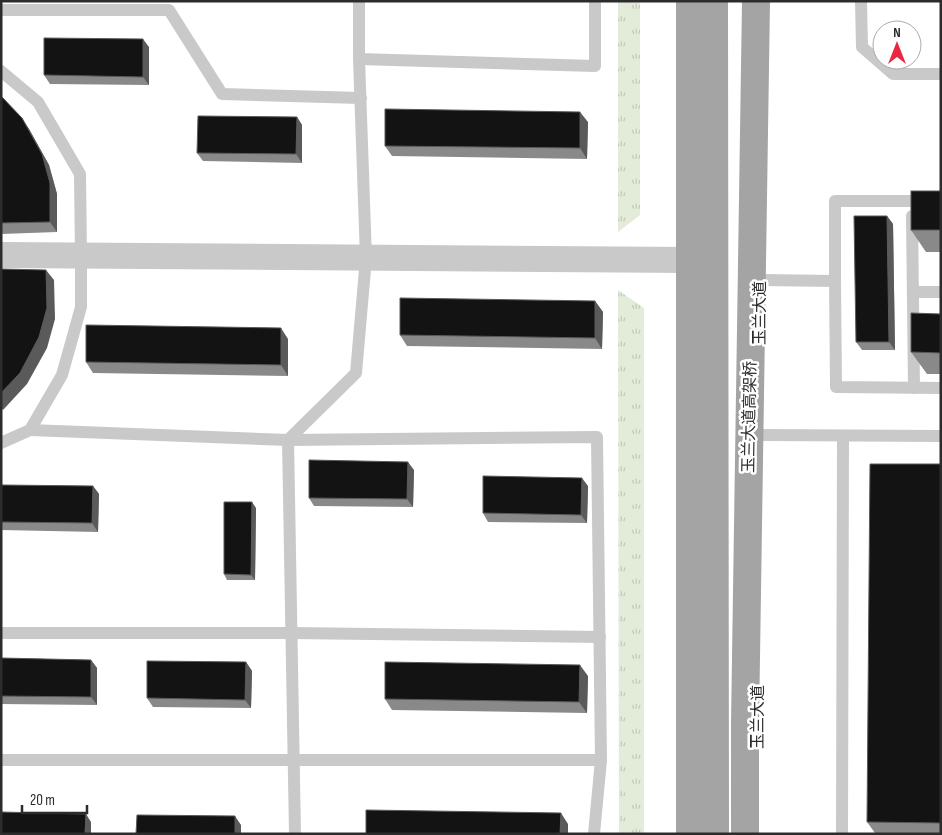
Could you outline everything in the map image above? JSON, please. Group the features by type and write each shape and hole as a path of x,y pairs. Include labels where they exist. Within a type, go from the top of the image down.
{"main road":[{"path":"690,1 690,834"},
{"path":"714,1 715,834"},
{"name":"玉兰大道高架桥","path":"745,834 756,1"},
{"name":"玉兰大道","path":"758,834 762,1"}],"street":[{"path":"1,255 690,260"}],"lane":[{"path":"295,834 288,440 356,373 366,258 359,59 359,1"},
{"path":"359,59 595,66 595,1"},
{"path":"861,1 862,47 893,74 941,74"},
{"path":"1,10 169,10 222,94 361,98"},
{"path":"1,71 38,102 80,174 81,307 62,375 30,430"},
{"path":"941,201 835,201 835,281 836,387 941,388"},
{"path":"912,201 914,388"},
{"path":"760,280 835,281"},
{"path":"913,292 941,292"},
{"path":"1,443 30,430 288,440 597,437 601,760 594,834"},
{"path":"760,435 941,436"},
{"path":"842,834 843,436"},
{"path":"1,633 291,633 600,638"},
{"path":"1,760 601,760"}],"green space":[{"path":"618,1 640,1 640,215 618,232"},
{"path":"618,290 644,308 644,834 619,834"}],"building":[{"path":"44,38 143,39 143,77 44,75"},
{"path":"1,96 22,118 42,154 50,183 50,222 1,223"},
{"path":"385,109 580,112 580,148 385,146"},
{"path":"198,116 297,117 296,154 197,153"},
{"path":"911,191 941,191 941,230 911,230"},
{"path":"854,216 887,216 889,342 856,342"},
{"path":"1,269 46,270 47,308 39,337 20,373 1,393"},
{"path":"400,298 595,301 595,338 400,335"},
{"path":"911,313 941,314 941,353 911,352"},
{"path":"86,325 281,328 281,365 86,362"},
{"path":"309,460 408,462 407,499 309,498"},
{"path":"870,464 941,464 941,823 867,822"},
{"path":"483,476 582,478 581,515 483,513"},
{"path":"1,485 93,486 92,523 1,522"},
{"path":"224,502 252,502 251,575 224,574"},
{"path":"1,658 91,660 91,697 1,696"},
{"path":"147,661 246,662 245,700 147,698"},
{"path":"385,662 580,665 579,702 385,699"},
{"path":"366,810 561,813 560,834 366,834"},
{"path":"1,812 86,814 85,834 1,834"},
{"path":"137,815 235,816 235,834 136,834"}]}
